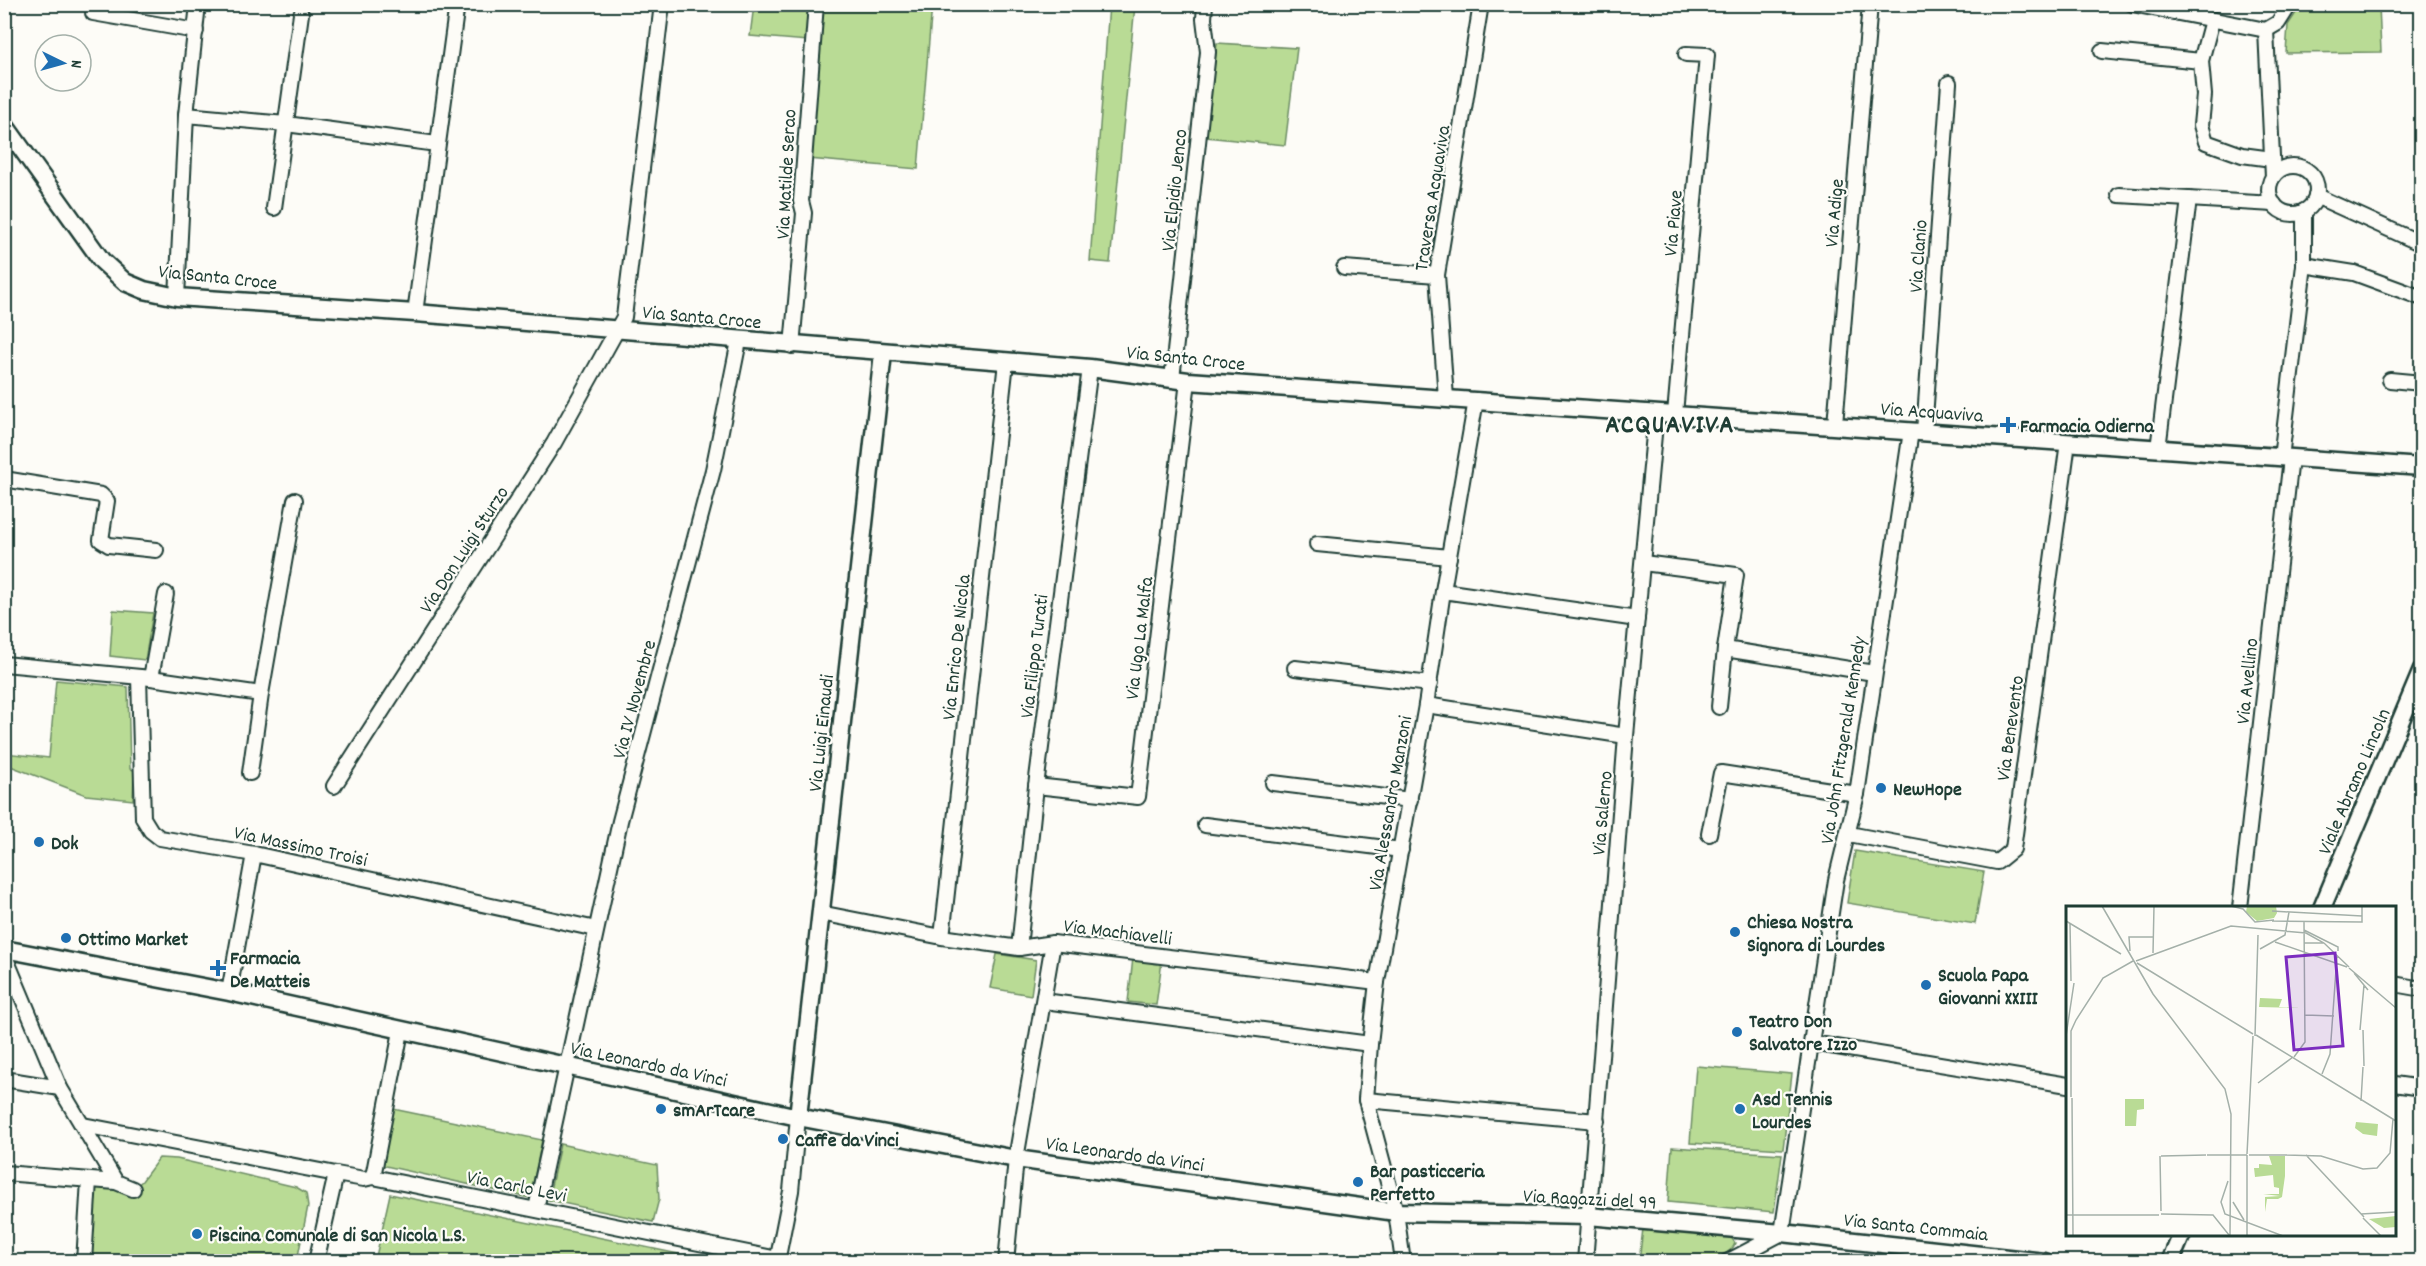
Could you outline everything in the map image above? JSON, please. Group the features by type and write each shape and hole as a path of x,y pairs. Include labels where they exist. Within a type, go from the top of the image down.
{"street":[{"path":"177,297 186,114 198,4"},
{"path":"415,313 457,4"},
{"name":"Via Don Luigi Sturzo","path":"334,786 554,443 624,317 662,4"},
{"name":"Via Matilde Serao","path":"792,345 804,213 801,201 816,4"},
{"name":"Via Elpidio Jenco","path":"1180,380 1208,52 1203,19 1205,4"},
{"name":"Traversa Acquaviva","path":"1446,398 1437,275 1482,4"},
{"name":"Via Adige","path":"1835,425 1870,4"},
{"path":"2132,4 2266,30 2278,23 2290,4"},
{"path":"93,13 196,31"},
{"path":"274,208 302,14"},
{"path":"2212,20 2201,61 2204,95 2202,125 2206,142 2242,155 2272,159"},
{"path":"2266,30 2273,177 2269,190 2274,204 2284,212 2304,211 2313,202 2316,188 2311,175 2299,166 2284,167 2273,177"},
{"path":"2102,51 2201,61"},
{"name":"Via Piave","path":"1675,414 1707,55 1686,54"},
{"name":"Via Clanio","path":"1918,432 1949,83"},
{"path":"186,114 286,124 437,144"},
{"name":"Via Santa Croce","path":"4,124 102,261 125,282 144,290 177,297 415,313 882,353 1090,368 1180,380 1476,400"},
{"path":"2120,195 2274,204"},
{"path":"2316,196 2421,244"},
{"path":"2158,449 2189,199"},
{"name":"Via Avellino","path":"2240,906 2304,266 2304,211"},
{"path":"2304,266 2354,273 2421,298"},
{"path":"1344,268 1437,275"},
{"name":"Via IV Novembre","path":"536,1209 620,821 651,711 712,470 739,341"},
{"name":"Via Luigi Einaudi","path":"798,1117 882,353"},
{"name":"Via Enrico De Nicola","path":"942,937 1006,362"},
{"name":"Via Filippo Turati","path":"1019,948 1036,786 1090,368"},
{"name":"Via Ugo La Malfa","path":"1036,786 1138,797 1180,380"},
{"path":"2390,380 2421,383"},
{"name":"Via Acquaviva","path":"1476,400 2421,467"},
{"name":"Via Alessandro Manzoni","path":"1403,1262 1395,1212 1366,1100 1370,1044 1377,982 1430,684 1443,591 1476,400"},
{"name":"Via Salerno","path":"1585,1262 1626,735 1656,413"},
{"name":"Via John Fitzgerald Kennedy","path":"1782,1233 1836,880 1857,794 1874,673 1918,432"},
{"name":"Via Benevento","path":"1849,834 1998,862 2013,849 2068,442"},
{"path":"4,479 101,495 107,501 101,540 109,545 156,550"},
{"path":"250,773 261,694 296,500"},
{"path":"1317,544 1449,557"},
{"path":"1643,563 1736,575 1719,707"},
{"path":"1443,591 1637,619"},
{"name":"Via Massimo Troisi","path":"166,594 145,677 143,818 151,831 160,838 254,854 596,929"},
{"path":"1725,649 1874,673"},
{"path":"4,664 145,677 261,694"},
{"path":"1295,668 1430,684"},
{"name":"Viale Abramo Lincoln","path":"2323,906 2421,670"},
{"path":"1426,705 1626,735"},
{"path":"1709,834 1721,773 1857,794"},
{"path":"1273,783 1410,800"},
{"path":"1205,825 1401,850"},
{"path":"229,992 254,854"},
{"name":"Via Machiavelli","path":"820,913 942,937 1019,948 1053,943 1377,982"},
{"path":"1006,1262 1016,1159 1053,943"},
{"path":"4,951 60,1088 116,1182"},
{"name":"Via Leonardo da Vinci","path":"4,951 229,992 798,1117 1016,1159 1395,1212"},
{"path":"2396,984 2421,988"},
{"path":"1044,1001 1370,1044"},
{"path":"373,1177 400,1030"},
{"path":"1812,1043 2066,1085"},
{"path":"4,1078 60,1088"},
{"path":"2396,1084 2421,1088"},
{"path":"1366,1100 1597,1121"},
{"path":"777,1260 791,1191 798,1117"},
{"name":"Via Carlo Levi","path":"83,1125 336,1174 364,1179 373,1177 777,1260"},
{"path":"4,1173 116,1182 133,1189"},
{"path":"316,1262 336,1174"},
{"path":"84,1262 89,1180"},
{"name":"Via Ragazzi del 99","path":"1395,1212 1588,1216 1782,1233"},
{"path":"1727,1262 1782,1233"},
{"name":"Via Santa Commaia","path":"1782,1233 2045,1262"},
{"path":"2170,1262 2181,1236"}],"green space":[{"path":"2302,4 2379,5 2381,52 2286,53 2288,25"},
{"path":"754,5 811,8 808,41 750,36"},
{"path":"821,5 932,5 918,169 809,159"},
{"path":"1109,5 1135,5 1110,263 1090,261"},
{"path":"1217,43 1297,48 1285,145 1206,137"},
{"path":"113,610 153,613 145,660 110,656"},
{"path":"56,680 128,687 130,769 134,770 133,800 86,795 5,764 5,753 49,758"},
{"path":"1855,851 1984,872 1975,924 1847,903"},
{"path":"997,954 1036,960 1031,995 990,988"},
{"path":"1133,958 1162,961 1156,1005 1128,1002"},
{"name":"Asd Tennis Lourdes","path":"1696,1066 1792,1074 1783,1149 1690,1143"},
{"path":"393,1109 542,1140 530,1198 381,1165"},
{"path":"560,1144 657,1165 659,1199 653,1222 548,1200"},
{"path":"1672,1147 1782,1154 1774,1212 1668,1202"},
{"name":"Piscina Comunale di San Nicola L.S.","path":"159,1158 177,1159 296,1187 306,1193 308,1206 297,1261 90,1262 95,1188 133,1189"},
{"path":"390,1194 712,1261 375,1261"},
{"path":"1643,1229 1731,1237 1735,1243 1721,1256 1708,1259 1677,1262 1639,1261"}],"place":[{"name":"Farmacia Odierna","path":"2008,425"},
{"name":"NewHope","path":"1881,788"},
{"name":"Dok","path":"39,842"},
{"name":"Chiesa Nostra Signora di Lourdes","path":"1735,932"},
{"name":"Ottimo Market","path":"66,938"},
{"name":"Farmacia De Matteis","path":"218,968"},
{"name":"Scuola Papa Giovanni XXIII","path":"1926,985"},
{"name":"Teatro Don Salvatore Izzo","path":"1737,1032"},
{"name":"smArTcare","path":"661,1109"},
{"name":"Asd Tennis Lourdes","path":"1740,1109"},
{"name":"Caffe da Vinci","path":"783,1139"},
{"name":"Bar pasticceria Perfetto","path":"1358,1182"},
{"name":"Piscina Comunale di San Nicola L.S.","path":"197,1234"}],"district":[{"name":"ACQUAVIVA","path":"1670,423"}]}
